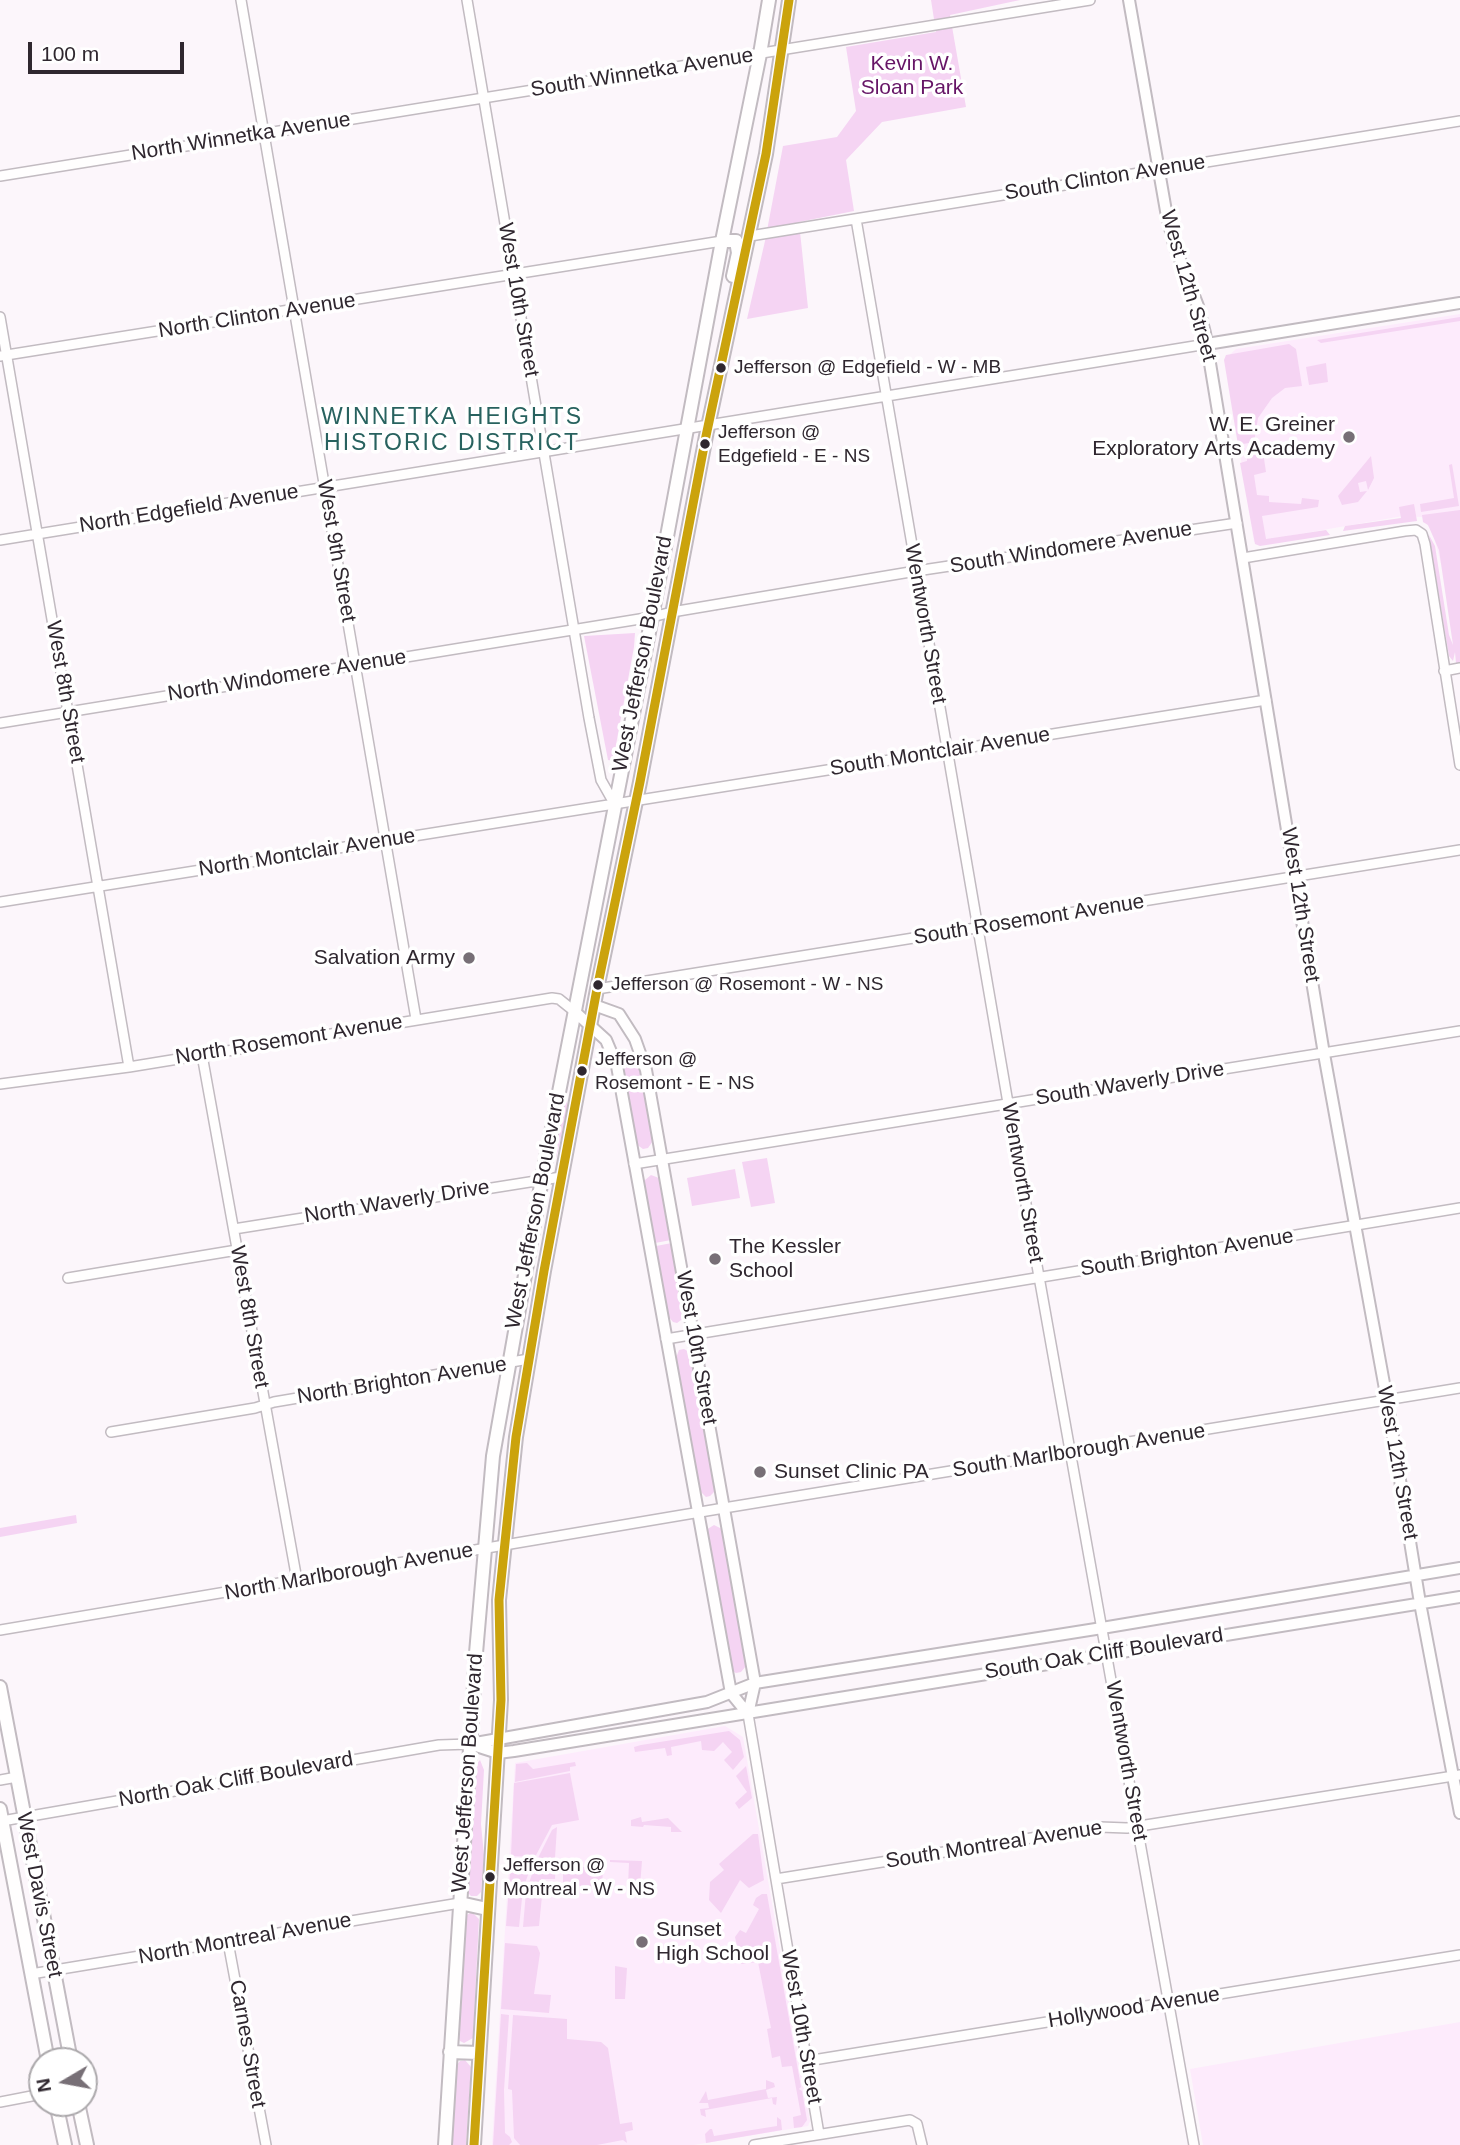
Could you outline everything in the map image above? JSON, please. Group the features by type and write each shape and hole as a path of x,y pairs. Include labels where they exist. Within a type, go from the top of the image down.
{"main road":[{"name":"West Jefferson Boulevard","path":"445,2145 470,1744 492,1456 542,1179 769,0"},
{"name":"West Jefferson Boulevard","path":"474,2145 499,1737 501,1672 498,1613 516,1437 597,989 709,425 768,145 789,0"},
{"path":"722,241 736,241 738,253 728,303 732,320"},
{"name":"West Davis Street","path":"0,1688 68,2047"},
{"name":"West Davis Street","path":"1,1815 45,2047"},
{"path":"460,1903 487,1909"},
{"path":"450,2052 478,2053"},
{"path":"59,2117 65,2145"},
{"path":"81,2117 87,2145"}],"street":[{"name":"West 9th Street","path":"242,0 416,1019"},
{"name":"West 10th Street","path":"467,0 601,780 614,803"},
{"name":"South Winnetka Avenue","path":"483,98 1090,0"},
{"name":"West 12th Street","path":"1129,0 1158,169 1174,244 1198,306 1207,344 1324,1054 1387,1400 1420,1603 1457,1776 1460,1813"},
{"name":"North Winnetka Avenue","path":"0,176 483,98"},
{"name":"South Clinton Avenue","path":"750,236 1460,121"},
{"name":"Wentworth Street","path":"856,219 1008,1103 1194,2145"},
{"path":"514,275 722,241"},
{"name":"North Clinton Avenue","path":"3,356 514,275"},
{"path":"1207,344 1460,303"},
{"name":"West 8th Street","path":"0,317 3,356 37,534 129,1066"},
{"name":"North Edgefield Avenue","path":"0,540 1207,344"},
{"name":"South Windomere Avenue","path":"574,630 916,571 1237,523"},
{"path":"1243,558 1416,530 1422,534 1460,765"},
{"name":"North Windomere Avenue","path":"0,723 574,630"},
{"path":"1444,671 1460,668"},
{"name":"South Montclair Avenue","path":"614,803 1266,699"},
{"name":"North Montclair Avenue","path":"0,902 614,803"},
{"name":"South Rosemont Avenue","path":"597,989 1460,850"},
{"name":"North Rosemont Avenue","path":"0,1084 202,1055 552,998 559,999 574,1011"},
{"name":"West 10th Street","path":"594,1005 619,1014 635,1039 646,1070 755,1683 748,1714 819,2134"},
{"name":"West 10th Street","path":"574,1011 591,1025 611,1048 731,1693 748,1714"},
{"name":"South Waverly Drive","path":"634,1164 1460,1031"},
{"name":"West 8th Street","path":"202,1055 297,1580"},
{"name":"North Waverly Drive","path":"234,1229 561,1177"},
{"name":"South Brighton Avenue","path":"666,1339 1460,1208"},
{"path":"68,1278 237,1250"},
{"name":"North Brighton Avenue","path":"111,1432 529,1359"},
{"name":"South Marlborough Avenue","path":"697,1513 1460,1388"},
{"name":"North Marlborough Avenue","path":"0,1630 697,1513"},
{"name":"South Oak Cliff Boulevard","path":"755,1683 1460,1567"},
{"name":"South Oak Cliff Boulevard","path":"748,1714 1460,1597"},
{"name":"North Oak Cliff Boulevard","path":"1,1815 25,1817 439,1745 470,1744 707,1702 755,1683"},
{"name":"North Oak Cliff Boulevard","path":"470,1744 498,1753 748,1714"},
{"name":"South Montreal Avenue","path":"776,1879 1100,1827 1138,1827 1457,1776"},
{"path":"0,1780 17,1777"},
{"name":"North Montreal Avenue","path":"31,1974 460,1903"},
{"name":"Carnes Street","path":"228,1942 266,2145"},
{"name":"Hollywood Avenue","path":"807,2061 1460,1955"},
{"path":"0,2102 28,2097"},
{"path":"754,2145 910,2120 917,2124 922,2145"}],"shaded area":[{"name":"W. E. Greiner Exploratory Arts Academy","path":"1460,314 1460,561 1441,564 1433,533 1422,517 1403,516 1254,542 1225,359 1236,349"},
{"name":"Sunset High School","path":"725,1726 743,1737 810,2121 808,2126 694,2145 492,2145 515,1763"},
{"path":"1460,2022 1460,2145 1203,2145 1190,2069"}],"green space":[{"name":"Kevin W. Sloan Park","path":"931,0 1020,0 950,15 966,107 882,122 846,160 854,211 799,222 808,308 747,319 783,146 837,137 856,111 846,47 936,32"},
{"path":"1460,317 1460,321 1321,343 1317,340"},
{"path":"1289,344 1296,349 1302,386 1285,388 1272,398 1258,418 1254,442 1238,445 1224,360 1226,355"},
{"path":"1326,363 1328,382 1309,385 1306,367"},
{"path":"1263,452 1266,472 1254,475 1257,495 1269,496 1269,502 1301,504 1302,498 1319,500 1318,507 1262,516 1266,539 1326,530 1330,535 1260,546 1255,544 1240,463 1247,461 1247,455"},
{"path":"1371,456 1374,478 1368,490 1366,481 1358,483 1360,492 1367,491 1358,502 1342,505 1338,496"},
{"path":"1452,464 1459,506 1421,512 1420,504 1454,498 1449,465"},
{"path":"1414,504 1417,521 1343,531 1345,526 1401,518 1399,507"},
{"path":"1460,510 1460,663 1456,663 1455,652 1453,661 1449,656 1429,535 1435,546 1449,635 1453,645 1439,550 1428,525 1423,522 1422,515"},
{"path":"635,633 613,761 608,760 584,636"},
{"path":"630,1063 639,1065 641,1071 653,1141 648,1148 643,1149 636,1144 624,1070"},
{"path":"564,1092 567,1093 567,1110 556,1159 552,1154"},
{"path":"767,1158 775,1203 751,1207 742,1162"},
{"path":"735,1169 740,1198 692,1206 687,1178"},
{"path":"651,1175 659,1178 661,1182 671,1240 655,1243 645,1185 645,1180"},
{"path":"672,1243 684,1313 684,1318 677,1323 668,1316 656,1246"},
{"path":"684,1349 691,1353 716,1490 706,1497 699,1490 676,1358 679,1350"},
{"path":"76,1515 77,1523 0,1537 0,1528"},
{"path":"714,1525 722,1529 723,1533 746,1666 736,1673 731,1670 706,1530"},
{"path":"729,1731 740,1740 744,1757 733,1770 724,1760 732,1752 723,1742 714,1751 702,1750 701,1741 671,1747 672,1755 667,1756 665,1748 635,1752 634,1747 641,1745"},
{"path":"480,1760 484,1770 481,1824 484,1855 481,1892 477,1896 471,1896 467,1892 475,1766"},
{"path":"575,1762 576,1766 570,1767 570,1771 515,1782 516,1764 527,1763 533,1769"},
{"path":"746,1766 752,1798 739,1809 735,1803 747,1792 736,1776"},
{"path":"570,1773 579,1820 552,1825 535,1857 511,1856 514,1783"},
{"path":"641,1817 642,1822 668,1818 682,1832 671,1832 671,1827 631,1826 631,1820"},
{"path":"557,1827 555,1858 538,1858 552,1830"},
{"path":"753,1834 758,1834 764,1880 749,1888 740,1880 721,1913 709,1900 710,1882 724,1870 719,1864"},
{"path":"511,1860 533,1861 531,1867 526,1866 525,1870 529,1872 523,1889 519,1927 506,1926"},
{"path":"610,1860 642,1861 640,1886 628,1886 629,1863"},
{"path":"536,1862 556,1862 555,1879 541,1879 539,1926 523,1927 526,1892"},
{"path":"563,1866 603,1868 602,1887 563,1885"},
{"path":"767,1894 801,2087 799,2089 802,2091 807,2120 802,2127 794,2128 793,2117 801,2115 792,2066 782,2067 780,2056 772,2058 767,2029 771,2028 758,1962 741,1964 735,1937 740,1930 746,1933 759,1909 753,1905 756,1898"},
{"path":"472,1912 479,1919 473,2038 464,2043 458,2035 465,1916"},
{"path":"505,1943 537,1946 540,1953 534,1994 551,1995 549,2013 501,2009"},
{"path":"615,1966 627,1968 625,1999 615,1999"},
{"path":"501,2014 509,2015 504,2090 505,2133 512,2142 509,2145 493,2145"},
{"path":"513,2015 567,2019 567,2039 601,2042 608,2048 620,2124 632,2122 633,2130 625,2132 627,2143 623,2140 597,2145 520,2145 514,2138 512,2090 508,2089"},
{"path":"465,2060 471,2067 466,2145 451,2145 456,2066"},
{"path":"766,2080 774,2083 775,2087 766,2090 768,2098 777,2097 776,2105 773,2104 772,2098 705,2110 706,2117 701,2115 700,2109 709,2108 708,2103 699,2103 706,2091 708,2100 766,2089"},
{"path":"777,2117 781,2120 782,2130 706,2143 705,2134 710,2129 714,2136 777,2126"}],"transit line":[{"path":"474,2145 501,1700 499,1600 516,1437 597,989 640,782 706,436 766,154 789,0"}],"place":[{"name":"Jefferson @ Edgefield - W - MB","path":"721,368"},
{"name":"W. E. Greiner Exploratory Arts Academy","path":"1349,437"},
{"name":"Jefferson @ Edgefield - E - NS","path":"705,444"},
{"name":"Salvation Army","path":"469,958"},
{"name":"Jefferson @ Rosemont - W - NS","path":"598,985"},
{"name":"Jefferson @ Rosemont - E - NS","path":"582,1071"},
{"name":"The Kessler School","path":"715,1259"},
{"name":"Sunset Clinic PA","path":"760,1472"},
{"name":"Jefferson @ Montreal - W - NS","path":"490,1877"},
{"name":"Sunset High School","path":"642,1942"}],"district":[{"name":"WINNETKA HEIGHTS HISTORIC DISTRICT","path":"452,431"}]}
